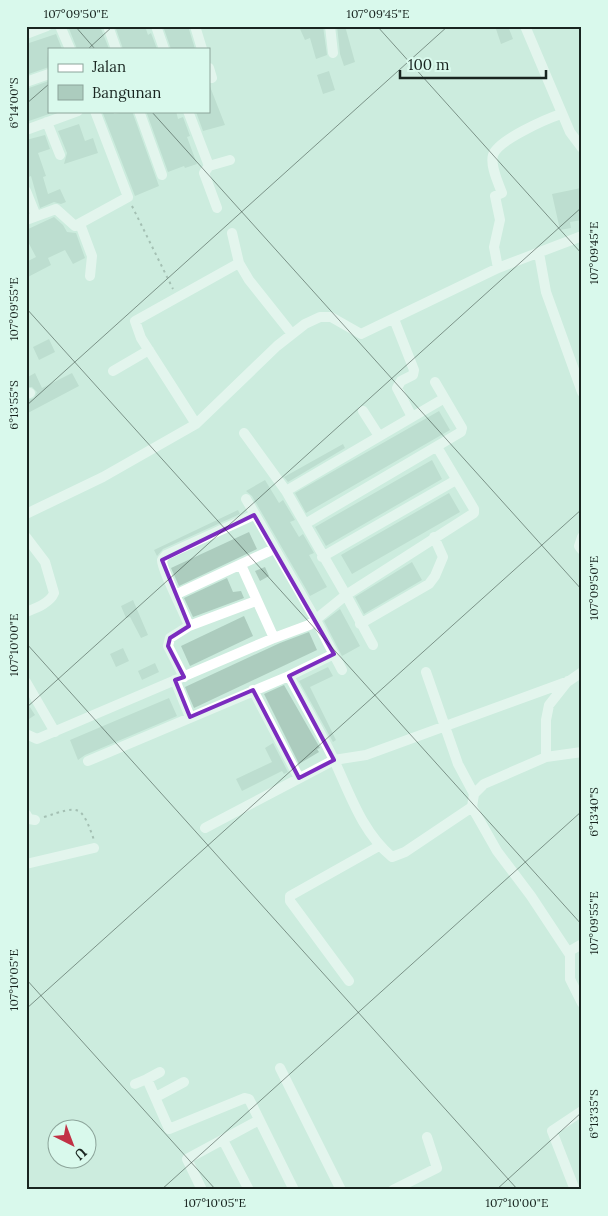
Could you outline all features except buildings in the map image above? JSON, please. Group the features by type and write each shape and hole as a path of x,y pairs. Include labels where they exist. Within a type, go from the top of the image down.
{"street":[{"path":"26,34 47,26"},
{"path":"60,26 70,48"},
{"path":"108,26 116,48"},
{"path":"156,26 164,48"},
{"path":"195,26 202,48"},
{"path":"330,26 333,53"},
{"path":"525,26 554,92 561,114 570,132 582,148"},
{"path":"26,82 48,74"},
{"path":"26,130 75,112"},
{"path":"26,191 31,218 56,209 72,226 80,224 128,197 95,112"},
{"path":"139,112 162,175"},
{"path":"188,112 209,166"},
{"path":"498,268 494,247 500,220 495,196 502,193 493,156 496,150 528,127 561,114"},
{"path":"47,122 60,155"},
{"path":"217,208 204,173 209,166 230,160"},
{"path":"80,224 92,256 90,276"},
{"path":"232,234 240,263 249,280 292,334"},
{"path":"26,514 103,477 196,424 221,397 305,324 320,317 331,317 361,334 498,268 582,236"},
{"path":"539,253 546,292 582,392"},
{"path":"196,424 141,338 135,321 240,263"},
{"path":"394,318 414,370 413,375 401,381 397,388 412,417"},
{"path":"113,371 149,350"},
{"path":"305,524 458,434 462,428 434,382"},
{"path":"286,491 443,399"},
{"path":"363,411 380,436"},
{"path":"244,433 286,491 322,557 346,595 360,624 374,645"},
{"path":"26,734 37,740 274,638 302,629 346,595 474,513 474,509 437,447"},
{"path":"322,557 456,480"},
{"path":"246,500 316,620 342,670"},
{"path":"189,626 177,594 162,564 166,555 254,515"},
{"path":"26,537 45,562 54,593 52,598 26,612"},
{"path":"360,624 429,584 435,576 443,557 434,537"},
{"path":"582,537 579,546 582,550"},
{"path":"177,594 274,548"},
{"path":"241,564 274,638"},
{"path":"190,718 180,678 167,642 189,626 256,601"},
{"path":"88,761 289,676 334,654"},
{"path":"426,672 458,764 474,794"},
{"path":"205,828 334,760 366,755 445,727 569,681 582,672"},
{"path":"289,676 334,760 351,802 379,846 392,857 399,856 472,807"},
{"path":"546,757 546,720 549,705 569,681"},
{"path":"26,682 55,732"},
{"path":"253,690 299,778"},
{"path":"580,995 570,979 570,957 568,952 531,896 497,851 472,807 474,794 484,784 546,757 582,752"},
{"path":"349,981 290,901 290,896 379,846"},
{"path":"26,864 94,848"},
{"path":"568,952 582,944"},
{"path":"280,1068 341,1190"},
{"path":"135,1084 160,1072"},
{"path":"147,1079 169,1129 246,1098 249,1099 294,1190"},
{"path":"156,1097 184,1082"},
{"path":"582,1111 552,1131 576,1190 582,1187"},
{"path":"202,1190 187,1159 259,1120"},
{"path":"393,1190 437,1168 426,1137"},
{"path":"223,1140 249,1190"}],"path":[{"path":"128,197 178,298"},
{"path":"30,817 71,808 79,810 86,818 96,844 94,848"}],"highlighted area":[{"path":"254,515 334,654 289,676 334,760 299,778 253,690 190,717 175,680 184,677 168,646 170,638 189,626 162,560"}]}
